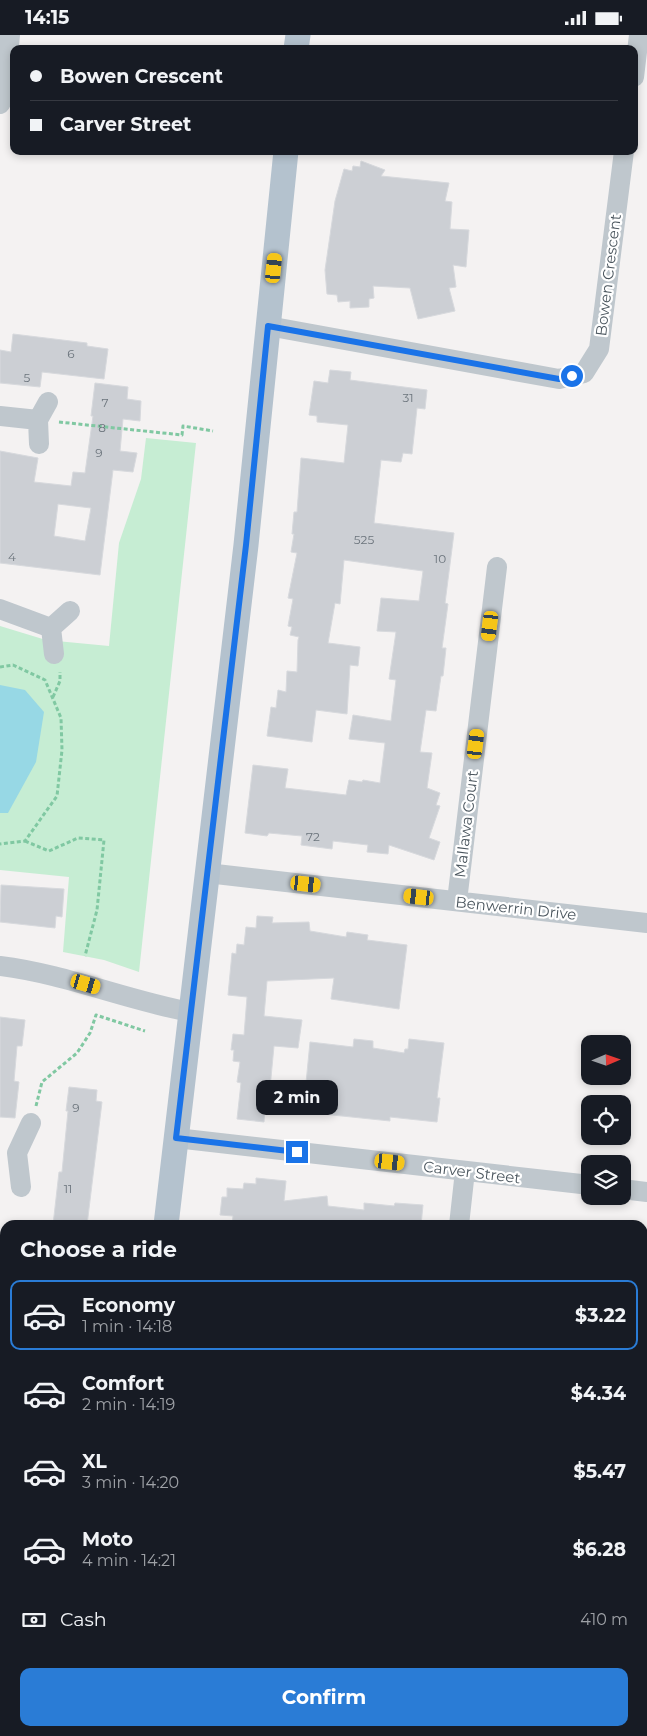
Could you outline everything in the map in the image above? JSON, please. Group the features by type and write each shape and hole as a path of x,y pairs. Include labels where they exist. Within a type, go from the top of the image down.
{"main road":[{"path":"167,1220 246,545 286,155"}],"street":[{"path":"0,103 4,97 10,35"},
{"name":"Bowen Crescent","path":"268,326 559,379 584,373 599,349 623,155"},
{"path":"39,444 38,420 48,402"},
{"path":"0,416 38,420"},
{"name":"Mallawa Court","path":"457,901 496,567"},
{"path":"0,609 51,628"},
{"path":"51,628 70,611"},
{"path":"51,628 54,654"},
{"name":"Benwerrin Drive","path":"207,873 647,923"},
{"path":"0,966 27,969 167,1007 190,1011"},
{"path":"22,1187 8,1152 31,1123"},
{"name":"Carver Street","path":"176,1138 581,1184"},
{"path":"460,1220 465,1171"},
{"path":"631,1190 647,1192"}],"path":[{"path":"38,420 182,435 183,426 213,431"},
{"path":"52,697 60,681 59,664 54,654"},
{"path":"0,667 13,665 45,680 62,718 62,750 57,796 25,841"},
{"path":"0,844 25,841 49,851 78,838 104,840 96,909 85,956"},
{"path":"31,1123 42,1082 77,1053 90,1033 96,1015 146,1031"}],"green space":[{"path":"146,438 196,443 139,972 104,960 63,952 69,877 0,870 0,626 46,640 109,646 119,543 141,479"}],"water":[{"path":"0,685 25,690 44,712 36,762 8,813 0,813"}],"building":[{"path":"361,161 385,170 381,176 449,183 445,201 452,202 450,229 469,230 466,267 453,265 456,287 449,288 455,311 418,319 410,288 373,286 374,298 369,299 369,307 350,308 350,301 338,302 337,295 327,294 325,270 335,201 344,169 352,171 353,166 360,167"},
{"path":"13,334 87,343 87,346 108,349 104,379 42,372 40,387 0,383 0,350 11,352"},
{"path":"330,370 351,372 350,380 427,390 425,409 417,408 412,454 403,453 401,462 381,460 374,523 454,533 445,603 448,604 442,648 446,648 443,676 441,676 436,711 426,710 420,752 432,753 427,788 440,793 436,805 440,806 429,838 440,842 434,860 389,845 388,854 367,852 368,845 333,841 332,849 301,845 302,836 269,833 267,836 245,833 253,765 288,769 285,788 346,795 349,780 380,783 385,743 349,739 353,715 391,721 396,680 389,679 396,632 377,631 381,598 419,601 423,571 344,560 340,604 335,603 328,643 360,647 358,666 350,665 347,714 316,710 312,742 267,736 271,707 276,708 278,690 286,692 287,671 297,672 299,637 290,635 292,627 288,626 293,599 288,598 297,553 291,552 294,534 292,534 294,512 297,512 301,458 344,463 348,425 317,422 317,416 309,415 314,381 328,383"},
{"path":"95,383 128,387 127,399 141,401 140,421 123,419 120,451 137,453 133,472 113,470 100,575 0,563 0,451 38,458 34,482 71,486 73,472 85,473 93,416 91,416","holes":["58,504 91,508 85,541 54,536"]},
{"path":"1,885 64,889 62,917 56,916 55,928 0,922"},
{"path":"257,916 273,917 272,923 309,922 310,931 346,937 347,932 368,935 367,940 407,945 399,1009 331,999 334,978 267,981 264,1016 302,1020 298,1048 274,1046 270,1088 305,1093 310,1042 353,1047 354,1039 373,1041 373,1048 404,1053 405,1049 408,1049 409,1039 444,1043 437,1098 440,1098 437,1122 390,1117 390,1121 265,1108 264,1122 237,1119 241,1083 237,1082 240,1062 233,1061 234,1050 231,1050 233,1034 244,1035 247,997 228,995 232,953 236,954 237,944 244,945 246,927 256,928"},
{"path":"0,1017 25,1020 22,1046 17,1046 14,1081 19,1082 15,1118 0,1117"},
{"path":"69,1087 97,1090 96,1101 102,1102 88,1220 54,1220 59,1172 62,1172 68,1111 66,1111"},
{"path":"256,1178 286,1181 284,1201 327,1196 328,1206 364,1210 364,1203 394,1206 395,1203 423,1205 422,1220 233,1220 233,1216 220,1215 222,1197 227,1197 227,1188 243,1189 244,1183 256,1184"}],"route":[{"path":"297,1152 176,1138 246,545 268,326 559,379 572,376"}]}
